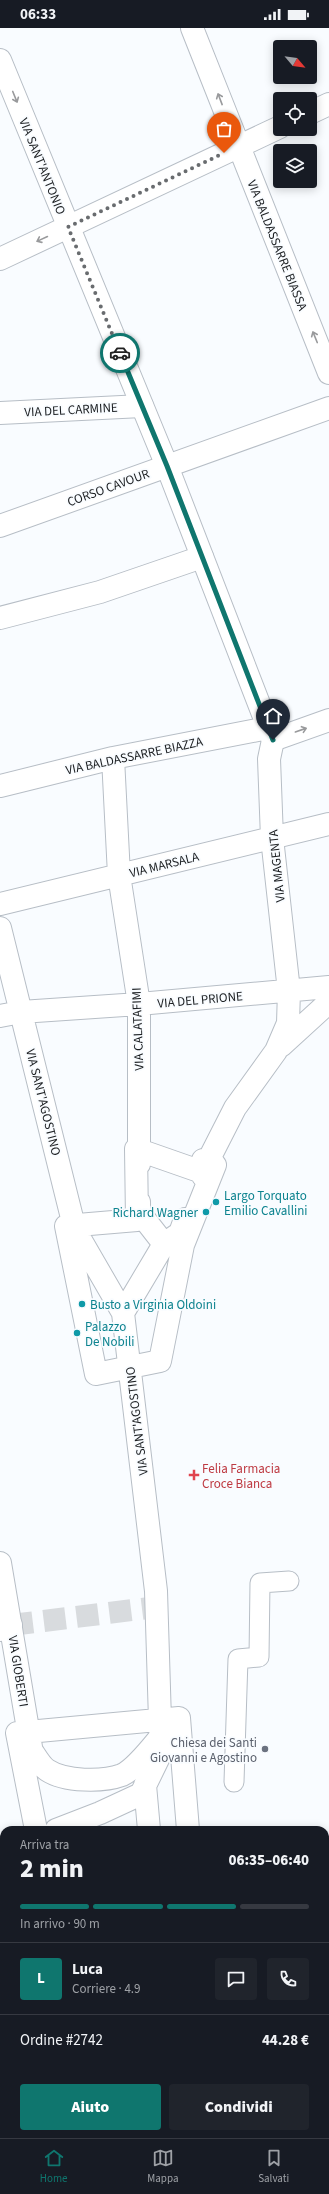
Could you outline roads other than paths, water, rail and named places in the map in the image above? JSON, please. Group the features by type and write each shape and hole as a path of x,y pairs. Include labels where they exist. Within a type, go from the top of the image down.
{"street":[{"name":"VIA BALDASSARRE BIASSA","path":"192,28 329,373"},
{"name":"VIA SANT'ANTONIO","path":"0,60 167,466 271,734"},
{"path":"317,110 329,104"},
{"path":"0,259 273,130"},
{"name":"VIA DEL CARMINE","path":"0,413 142,406"},
{"name":"CORSO CAVOUR","path":"0,526 329,408"},
{"path":"0,618 100,592 202,557"},
{"path":"271,734 329,720"},
{"name":"VIA BALDASSARRE BIAZZA","path":"0,786 112,758 271,734"},
{"name":"VIA MAGENTA","path":"271,734 269,759 272,838 289,992 288,1023 276,1050"},
{"name":"VIA CALATAFIMI","path":"112,758 119,875 139,1004 139,1212 164,1244"},
{"name":"VIA MARSALA","path":"0,904 329,824"},
{"name":"VIA SANT'AGOSTINO","path":"0,928 75,1230 123,1313 156,1591 161,1752 145,1785"},
{"name":"VIA DEL PRIONE","path":"0,1016 21,1012 289,992 329,987"},
{"path":"123,1313 164,1244 180,1233 208,1162 236,1108 276,1050 329,1002"},
{"path":"136,1149 199,1171 203,1160 208,1162 215,1165 183,1245 160,1362 96,1374 66,1226 137,1220 136,1149"},
{"name":"VIA GIOBERTI","path":"0,1562 6,1627 30,1742 44,1826"},
{"path":"30,1742 161,1728 180,1718 188,1826"},
{"path":"35,1826 17,1733 30,1742 47,1770 72,1779 93,1780 122,1775 142,1758 161,1728"},
{"path":"93,1780 102,1822"},
{"path":"79,1826 102,1822 141,1794 145,1785"},
{"path":"145,1785 149,1826"}],"lane":[{"path":"234,1782 238,1660 259,1657 260,1584 289,1581"}],"tunnel":[{"path":"11,1625 157,1607"}],"place":[{"name":"Largo Torquato Emilio Cavallini","path":"216,1202"},
{"name":"Richard Wagner","path":"206,1212"},
{"name":"Busto a Virginia Oldoini","path":"82,1304"},
{"name":"Palazzo De Nobili","path":"77,1333"},
{"name":"Felia Farmacia Croce Bianca","path":"194,1475"},
{"name":"Chiesa dei Santi Giovanni e Agostino","path":"265,1749"}]}
